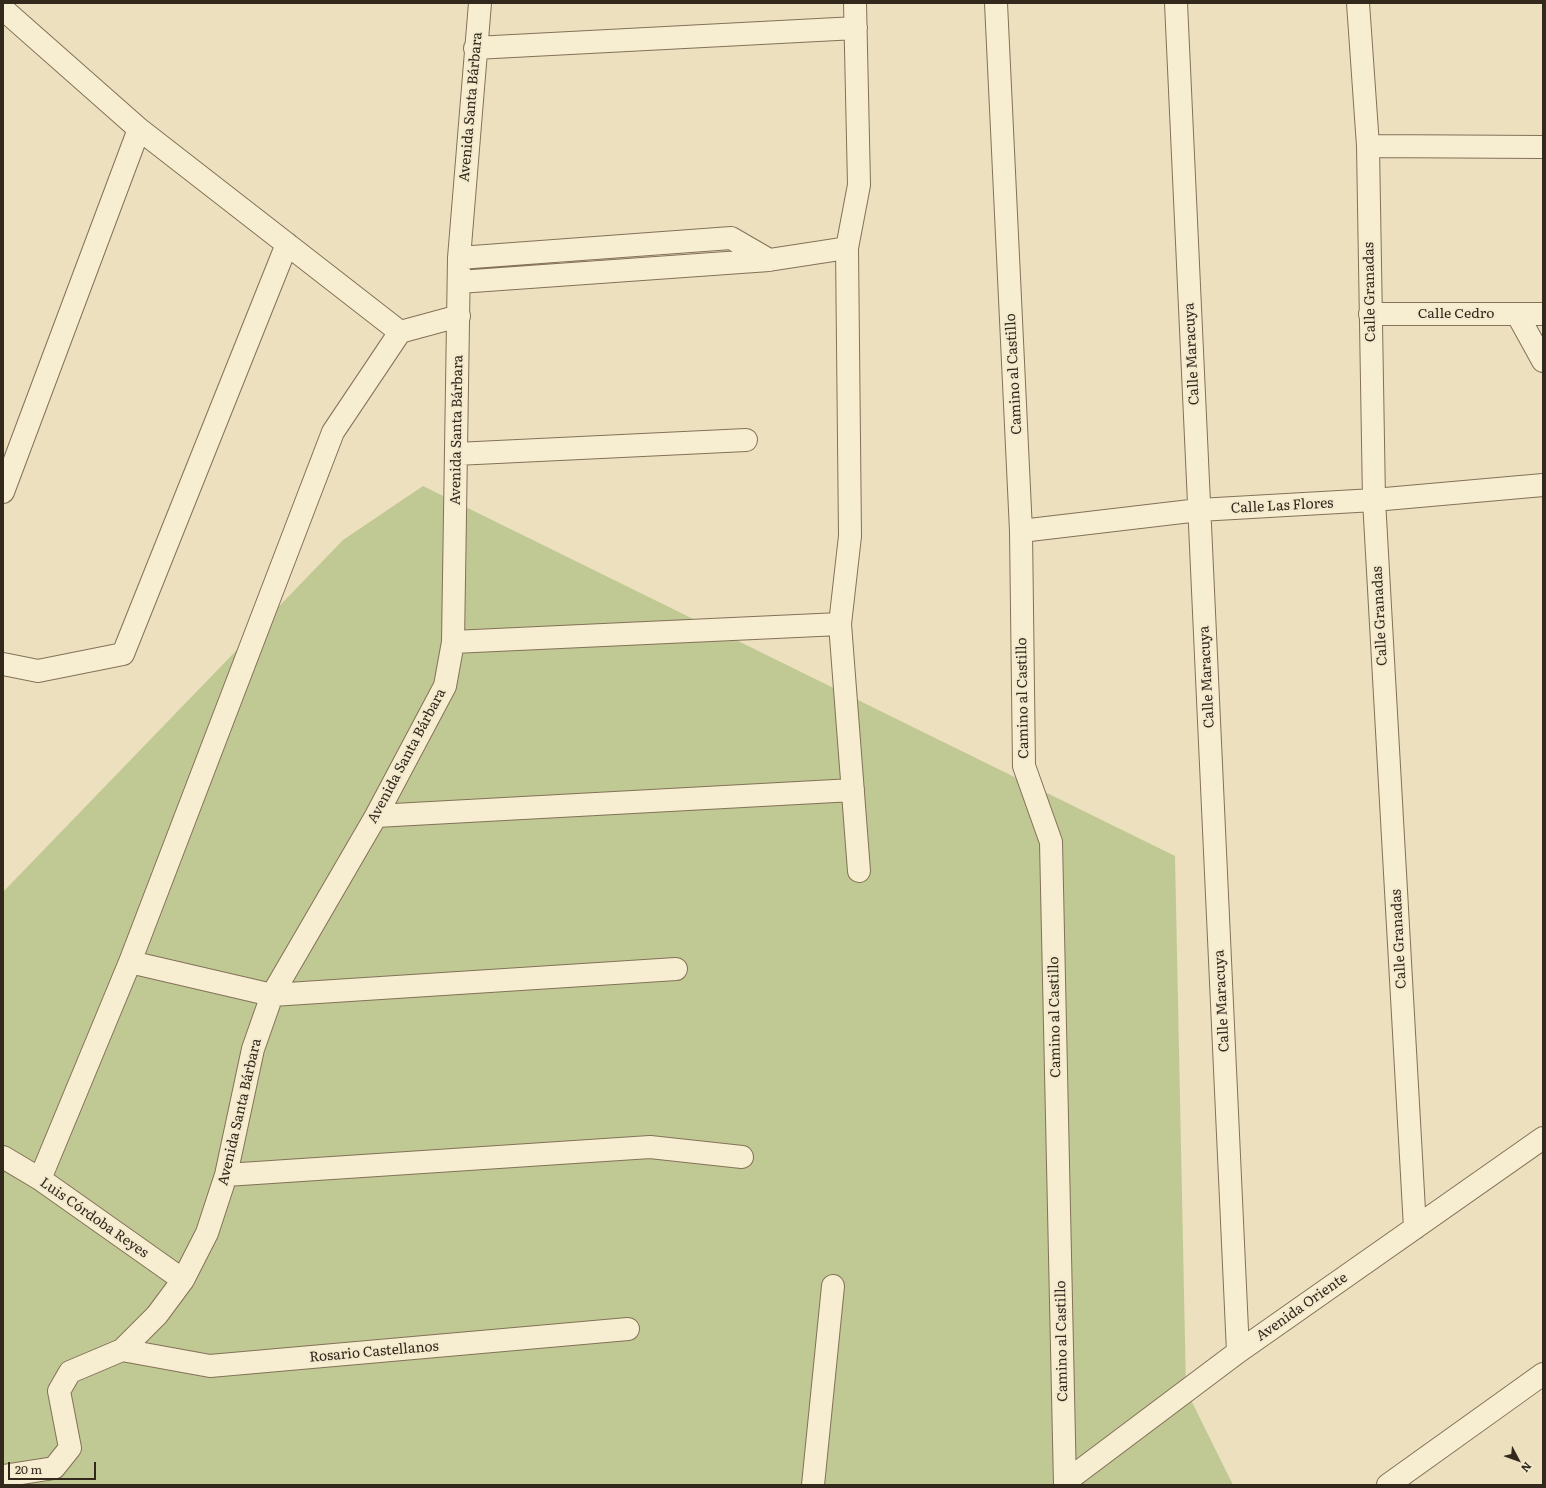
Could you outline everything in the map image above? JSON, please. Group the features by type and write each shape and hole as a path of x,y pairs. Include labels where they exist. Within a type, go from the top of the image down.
{"street":[{"name":"Avenida Santa Bárbara","path":"122,1350 157,1315 183,1280 208,1233 226,1176 253,1049 272,995 376,816 445,686 453,642 459,258 475,48 480,3"},
{"path":"855,3 859,185 847,248 850,536 840,624 859,871"},
{"name":"Camino al Castillo","path":"996,3 1021,531 1024,766 1051,842 1065,1484"},
{"name":"Calle Maracuya","path":"1176,3 1238,1352"},
{"name":"Calle Granadas","path":"1358,3 1368,146 1374,500 1415,1228"},
{"path":"3,9 139,129 400,332"},
{"path":"475,48 856,28"},
{"path":"3,492 139,129"},
{"path":"1368,146 1543,147"},
{"path":"459,258 731,238 769,260"},
{"path":"3,664 38,670 123,654 287,244"},
{"path":"459,282 769,260 847,248"},
{"name":"Calle Cedro","path":"1370,314 1543,314"},
{"path":"1517,314 1543,361"},
{"path":"40,1180 130,962 333,432 400,332 459,316"},
{"path":"456,454 746,440"},
{"name":"Calle Las Flores","path":"1021,531 1199,510 1374,500 1543,485"},
{"path":"453,642 840,624"},
{"path":"376,816 853,790"},
{"path":"130,962 272,995 676,969"},
{"name":"Avenida Oriente","path":"1065,1484 1238,1352 1543,1138"},
{"path":"226,1176 650,1146 742,1156"},
{"name":"Luis Córdoba Reyes","path":"3,1157 40,1180 183,1280"},
{"path":"813,1485 833,1286"},
{"name":"Rosario Castellanos","path":"122,1350 210,1366 628,1329"},
{"path":"3,1476 54,1468 70,1448 59,1391 70,1372 122,1350"},
{"path":"1388,1485 1543,1374"}],"green space":[{"path":"423,486 1175,856 1186,1390 1233,1485 3,1485 3,892 343,540"}]}
